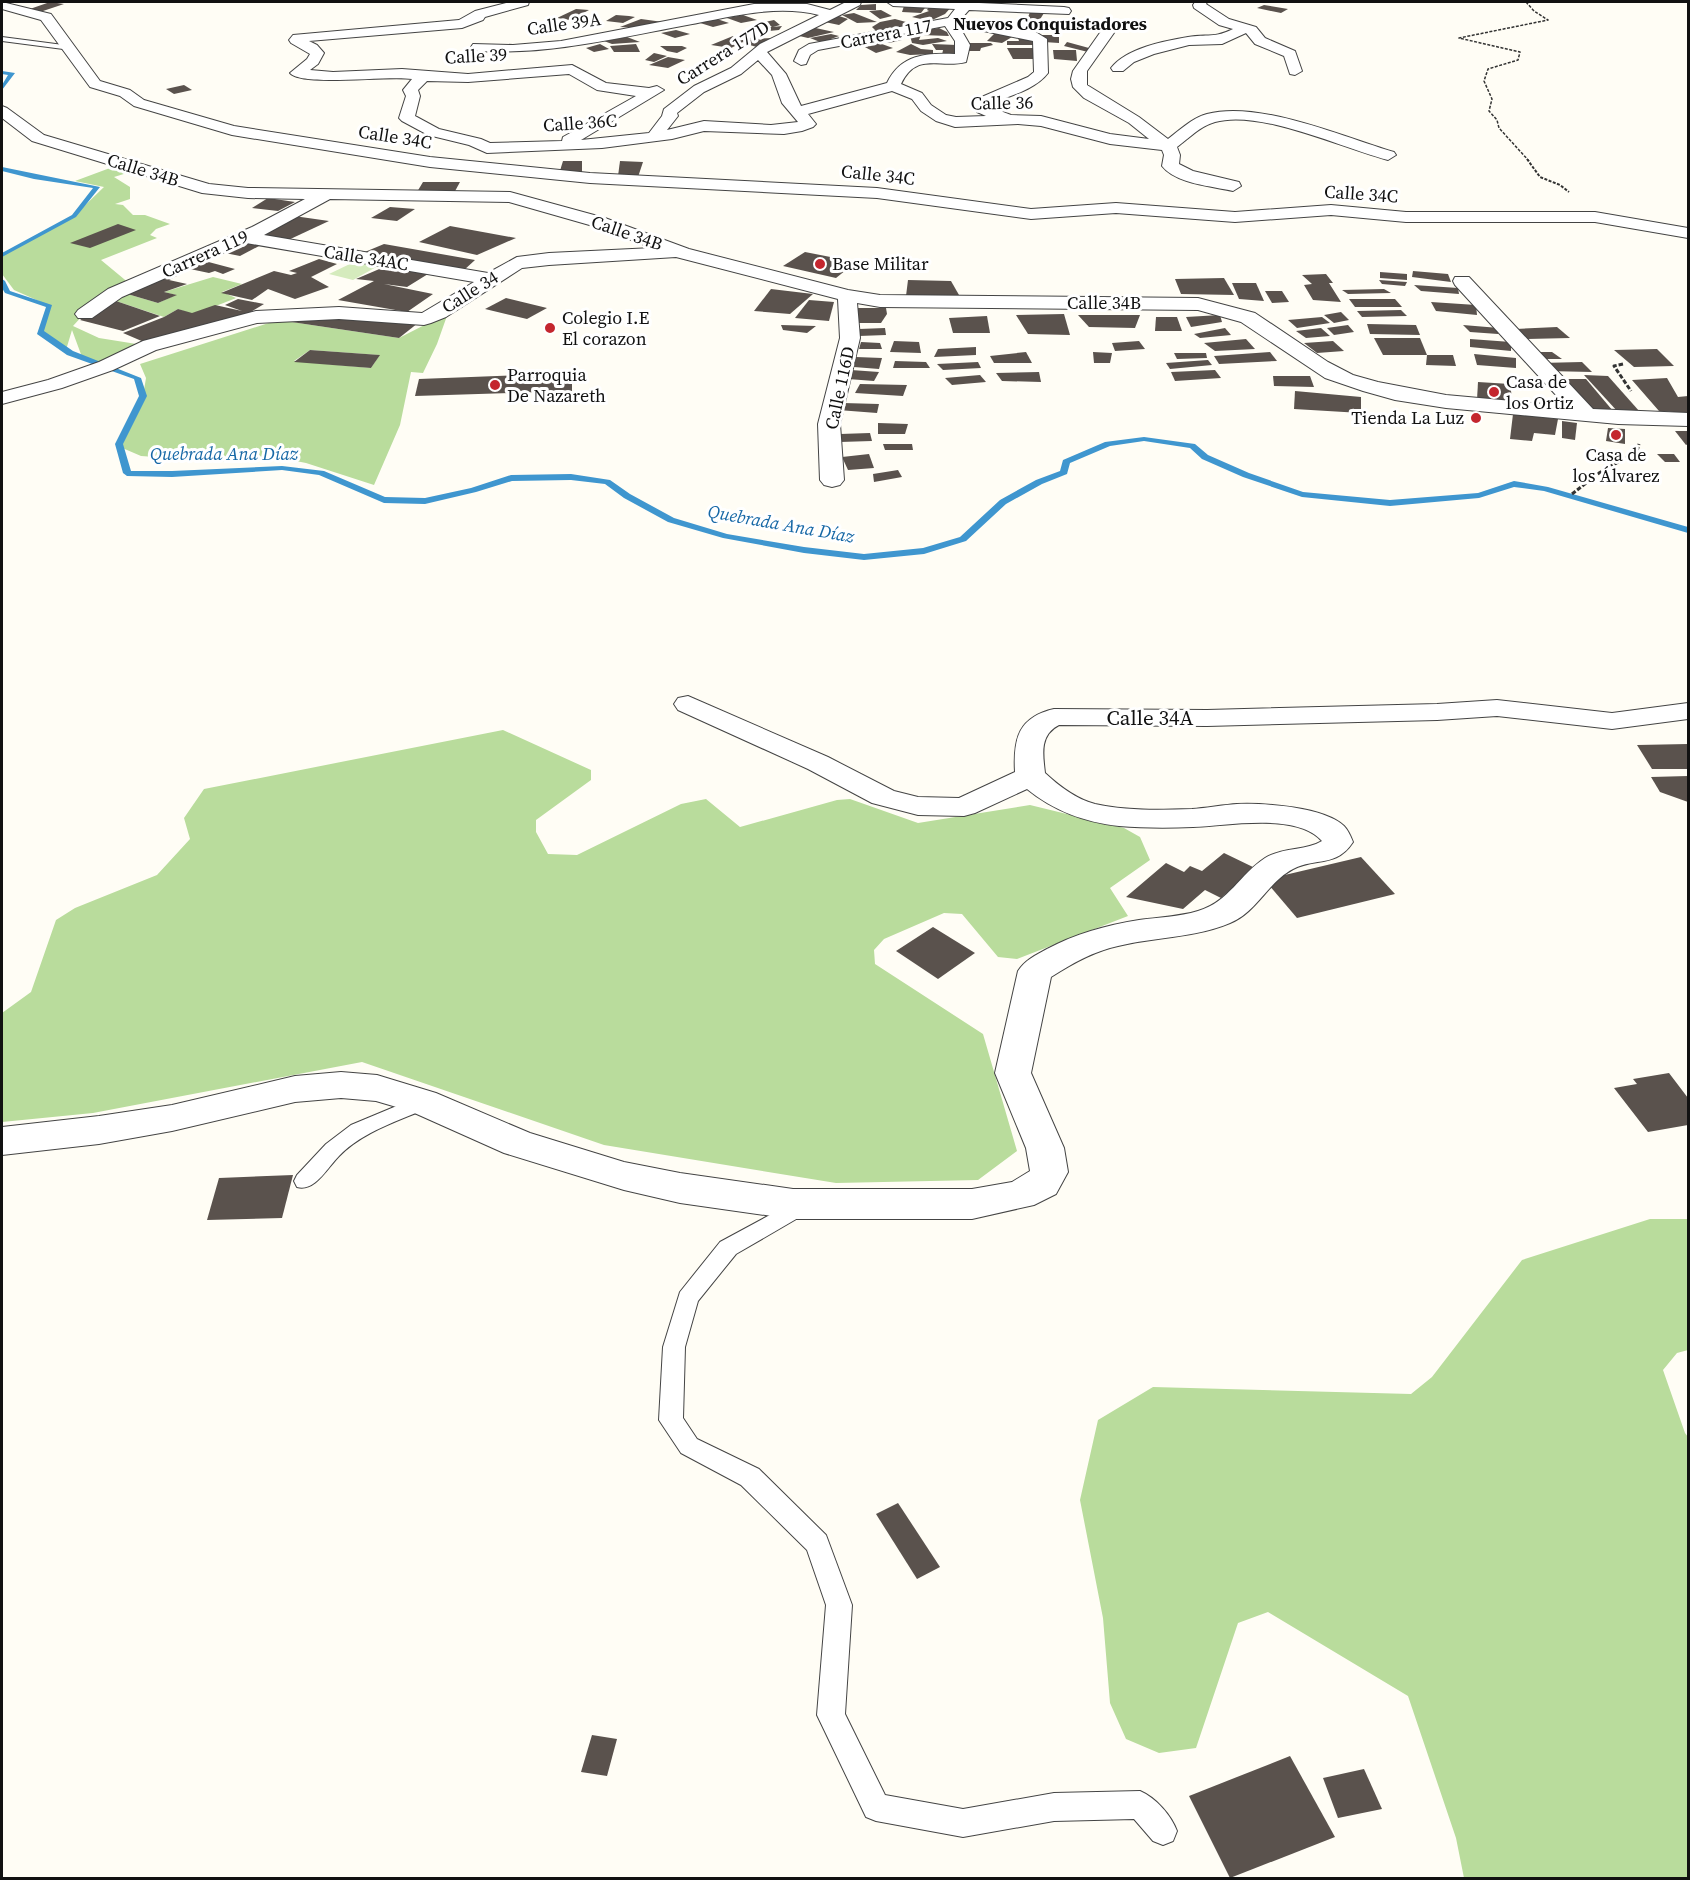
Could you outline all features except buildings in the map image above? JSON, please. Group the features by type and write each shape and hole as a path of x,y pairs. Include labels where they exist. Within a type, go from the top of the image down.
{"street":[{"name":"Calle 39","path":"523,2 480,14 462,24 298,38 296,40 312,48 316,53 314,61 297,73 333,76 402,73 468,78 572,69 602,87 652,93"},
{"name":"Carrera 177D","path":"656,135 669,116 669,112 699,89 736,71 765,47 855,2"},
{"path":"893,2 965,3 1064,11"},
{"path":"1201,2 1199,5 1212,16 1251,30 1260,41 1290,54 1295,71"},
{"name":"Carrera 117","path":"801,61 804,53 814,47 889,35 952,21 965,3"},
{"name":"Calle 34C","path":"2,5 46,17 57,35 71,48 95,84 125,93 139,103 232,130 430,162 590,178 800,187 877,193 1031,214 1116,208 1235,217 1331,210 1406,216 1595,217 1689,232"},
{"name":"Calle 39A","path":"478,47 513,49 561,45 729,7 788,7 832,14"},
{"path":"760,53 779,74 790,103 803,118 893,86 901,70 923,57 961,59 964,50 963,40 951,26 952,21 1035,35 1040,39 1041,73 1033,80 982,102 982,109 995,116 1008,119"},
{"path":"1118,68 1129,59 1149,51 1189,41 1222,40 1245,28"},
{"path":"1109,30 1080,71 1078,79 1080,87 1089,95 1134,120 1168,146 1172,155 1170,166 1176,170 1233,186"},
{"name":"Calle 36C","path":"423,76 410,90 413,96 407,118 434,132 475,142 487,148 560,145 675,134 701,127 739,126 790,130 803,118"},
{"path":"560,145 670,84"},
{"name":"Calle 36","path":"893,86 917,96 926,108 941,118 955,123 1008,119 1041,121 1110,139 1168,146"},
{"name":"Calle 34B","path":"2,111 38,138 208,189 248,193 510,197"},
{"path":"1168,146 1198,123 1212,117 1238,115 1287,124 1388,155"},
{"path":"379,154 408,140 434,132"},
{"name":"Calle 34B","path":"430,162 510,197 598,222 683,253 847,296 906,302 1198,304 1254,320 1313,364 1346,379 1374,387 1435,400 1633,418 1689,420"},
{"name":"Carrera 119","path":"85,314 115,293 244,237 326,195"},
{"name":"Calle 34AC","path":"244,237 489,279"},
{"name":"Calle 34","path":"2,398 55,384 106,366 156,344 256,317 339,313 424,319 439,313 517,263 683,253"},
{"path":"1462,281 1586,414"},
{"name":"Calle 116D","path":"832,480 829,424 850,338 847,296"},
{"path":"2,1141 162,1119 295,1089 319,1086 377,1088 423,1102 517,1143 624,1176 680,1188 805,1204 972,1204 1020,1195 1042,1184 1049,1172 1045,1148 1013,1073 1035,971 1074,948 1097,941 1125,933 1188,924 1223,914 1244,899 1276,864 1296,856 1328,850 1338,842 1334,832 1317,823 1269,815 1239,813 1196,818 1133,818 1099,814 1074,808 1050,793 1030,776 964,807 918,806 883,797 818,763 688,704"},
{"name":"Calle 34A","path":"1030,776 1028,743 1040,722 1054,717 1208,718 1437,712 1497,708 1612,721 1686,715"}],"lane":[{"path":"2,39 71,48"},
{"path":"304,1180 333,1149 358,1130 423,1102"},
{"path":"805,1204 728,1248 688,1298 674,1347 671,1420 689,1446 750,1477 817,1543 839,1605 831,1715 876,1807 963,1823 1054,1807 1140,1805 1163,1831"}],"path":[{"path":"1526,2 1534,11 1548,20 1459,38 1520,52 1518,60 1488,69 1484,81 1492,94 1492,106 1489,111 1497,120 1499,128 1523,153 1540,177 1560,185 1571,194 1571,202 1558,210 1553,217"},
{"path":"1572,494 1599,473 1637,451 1640,436 1633,418"}],"green space":[{"path":"110,168 127,173 114,177 130,187 130,199 115,204 123,205 133,215 145,215 170,224 156,229 150,235 157,238 101,260 130,284 84,314 73,326 99,338 149,346 106,366 82,357 72,330 66,350 40,332 50,306 14,290 2,274 2,255 74,216 104,187 75,181"},
{"path":"354,262 378,266 353,280 329,274"},
{"path":"213,277 242,284 222,292 236,298 196,312 189,313 178,309 164,317 116,301 103,304 124,293 158,303 176,295 164,292"},
{"path":"448,313 423,373 411,372 400,425 374,485 306,463 276,457 227,462 141,456 120,447 143,396 146,378 140,364 278,320 399,338","holes":["310,350 379,355 371,368 294,361"]},
{"path":"503,730 591,770 591,780 536,820 536,832 548,854 577,855 681,804 706,799 740,827 837,800 850,799 918,823 1030,805 1124,828 1140,837 1150,860 1110,888 1128,916 1017,959 998,957 962,914 944,913 884,939 874,950 875,964 983,1034 1017,1151 978,1180 836,1183 604,1145 362,1062 93,1113 2,1122 2,1013 31,992 56,920 75,908 157,875 190,839 184,818 204,789"},
{"path":"1650,1219 1688,1219 1688,1350 1677,1353 1663,1370 1688,1437 1688,1878 1464,1878 1456,1838 1408,1696 1268,1612 1238,1623 1196,1748 1159,1753 1126,1739 1110,1703 1103,1618 1080,1500 1098,1420 1153,1387 1411,1394 1432,1377 1522,1260"}],"waterway":[{"name":"Quebrada Ana Díaz","path":"2,73 12,73 2,88"},
{"name":"Quebrada Ana Díaz","path":"2,169 34,177 97,187 74,216 2,255"},
{"name":"Quebrada Ana Díaz","path":"2,281 7,292 50,306 40,332 70,353 137,378 143,396 119,444 127,473 172,474 282,468 321,473 384,500 425,501 511,478 571,477 607,482 627,496 671,520 726,536 804,550 864,557 924,551 963,539 1003,502 1039,482 1064,472 1066,462 1108,444 1144,439 1192,446 1205,457 1246,475 1302,494 1390,503 1479,495 1514,484 1545,489 1688,530"}],"place":[{"name":"Base Militar","path":"820,264"},
{"name":"Colegio I.E El corazon","path":"550,328"},
{"name":"Parroquia De Nazareth","path":"495,385"},
{"name":"Casa de los Ortiz","path":"1494,392"},
{"name":"Tienda La Luz","path":"1476,418"},
{"name":"Casa de los Álvarez","path":"1616,435"}],"district":[{"name":"Nuevos Conquistadores","path":"1050,24"}]}
